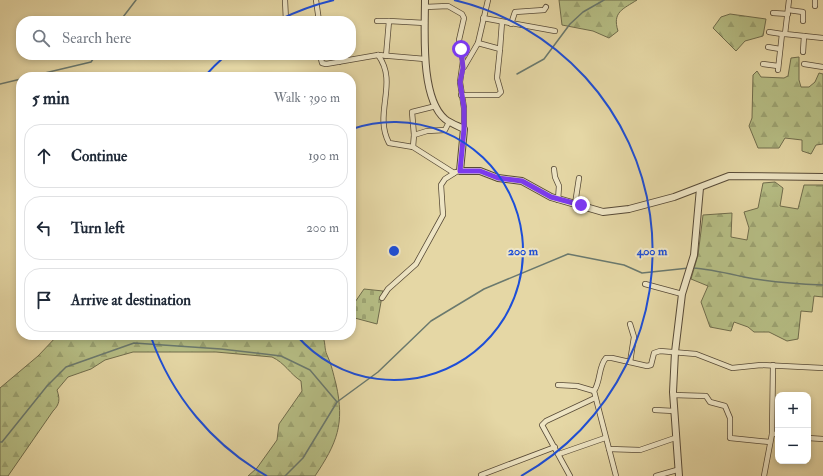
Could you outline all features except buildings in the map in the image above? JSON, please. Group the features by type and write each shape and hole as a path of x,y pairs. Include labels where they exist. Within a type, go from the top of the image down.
{"street":[{"path":"285,0 286,16"},
{"path":"316,0 318,16"},
{"path":"457,172 464,129 460,82 463,68 478,43 488,0"},
{"path":"763,64 778,68 789,0"},
{"path":"815,0 815,6"},
{"path":"463,68 459,40 464,18 462,14 448,6 425,3 425,59 431,91 436,106 442,116 449,122 464,129"},
{"path":"511,24 515,12 544,10 546,7"},
{"path":"774,13 802,12 803,20"},
{"path":"483,18 555,31"},
{"path":"377,21 389,20 425,23"},
{"path":"386,56 389,20"},
{"path":"461,95 500,94 497,78 502,22"},
{"path":"769,32 823,38"},
{"path":"803,52 804,36"},
{"path":"478,43 500,49"},
{"path":"768,47 780,49"},
{"path":"356,59 378,56 425,59"},
{"path":"378,56 383,62 386,74 387,90 382,122 384,132 389,143 413,147 457,172"},
{"path":"321,60 324,64 352,60"},
{"path":"804,64 823,67"},
{"path":"413,147 414,135 412,112 436,106"},
{"path":"414,135 426,131 445,130 449,122"},
{"path":"554,168 555,178 559,186 558,200"},
{"path":"382,298 392,284 416,264 443,215 440,185 445,179 457,172 480,171 498,178 522,181 558,200 603,212 619,211 674,197 734,175 823,177"},
{"path":"575,204 578,178"},
{"path":"656,476 678,473 673,395 675,352 682,294 691,269 700,188"},
{"path":"645,284 682,294"},
{"path":"630,324 634,337 630,362"},
{"path":"616,476 594,391 598,384 602,363 606,358 649,366 655,352 675,352 696,354 732,368 754,365 823,368"},
{"path":"764,476 772,434 773,366"},
{"path":"558,385 576,386 594,391"},
{"path":"673,395 703,396 707,397 710,402 726,406 730,418 730,438 770,442"},
{"path":"570,476 543,428 543,423 595,398"},
{"path":"655,410 674,411"},
{"path":"559,454 605,438"},
{"path":"609,449 640,450 675,438"},
{"path":"811,438 823,439"},
{"path":"481,475 554,447"}],"green space":[{"path":"559,0 637,0 620,12 616,19 618,31 609,38 593,31 562,25"},
{"path":"730,14 766,19 763,36 745,41 736,51 713,28 721,17"},
{"path":"799,57 799,80 801,87 809,87 815,82 819,73 823,74 823,144 816,145 811,154 802,151 802,140 785,138 779,148 758,148 749,126 752,118 753,75 757,71 761,77 784,78 788,76 791,58"},
{"path":"775,182 783,188 780,206 798,209 804,185 823,185 823,297 814,296 812,312 801,311 798,339 787,341 769,332 754,332 748,327 734,322 731,331 710,327 701,302 708,286 691,279 698,255 703,215 732,213 731,237 747,240 749,228 744,212 758,208 763,183"},
{"path":"364,289 383,291 377,324 356,318 356,301"},
{"path":"53,340 324,340 326,353 339,398 340,411 337,433 329,453 315,476 248,476 257,468 277,440 279,424 302,391 301,381 277,359 272,357 216,352 133,352 105,360 91,369 68,377 57,390 59,399 57,406 8,476 0,476 0,388 38,356"}],"waterway":[{"path":"124,16 136,0"},
{"path":"517,74 544,59 570,24 583,12 604,0"},
{"path":"49,72 91,62 92,60"},
{"path":"0,84 16,80"},
{"path":"285,476 303,458 337,402 378,372 431,321 484,289 568,254 624,265 642,273 689,268"},
{"path":"692,268 712,270 763,280 823,285"},
{"path":"0,442 2,442 47,386 66,367 134,343 221,349 281,356 310,370 337,402"}],"route":[{"path":"461,49 463,68 460,82 464,108 464,129 462,137 460,171 475,170 485,172 505,180 522,181 551,197 581,205"}]}
